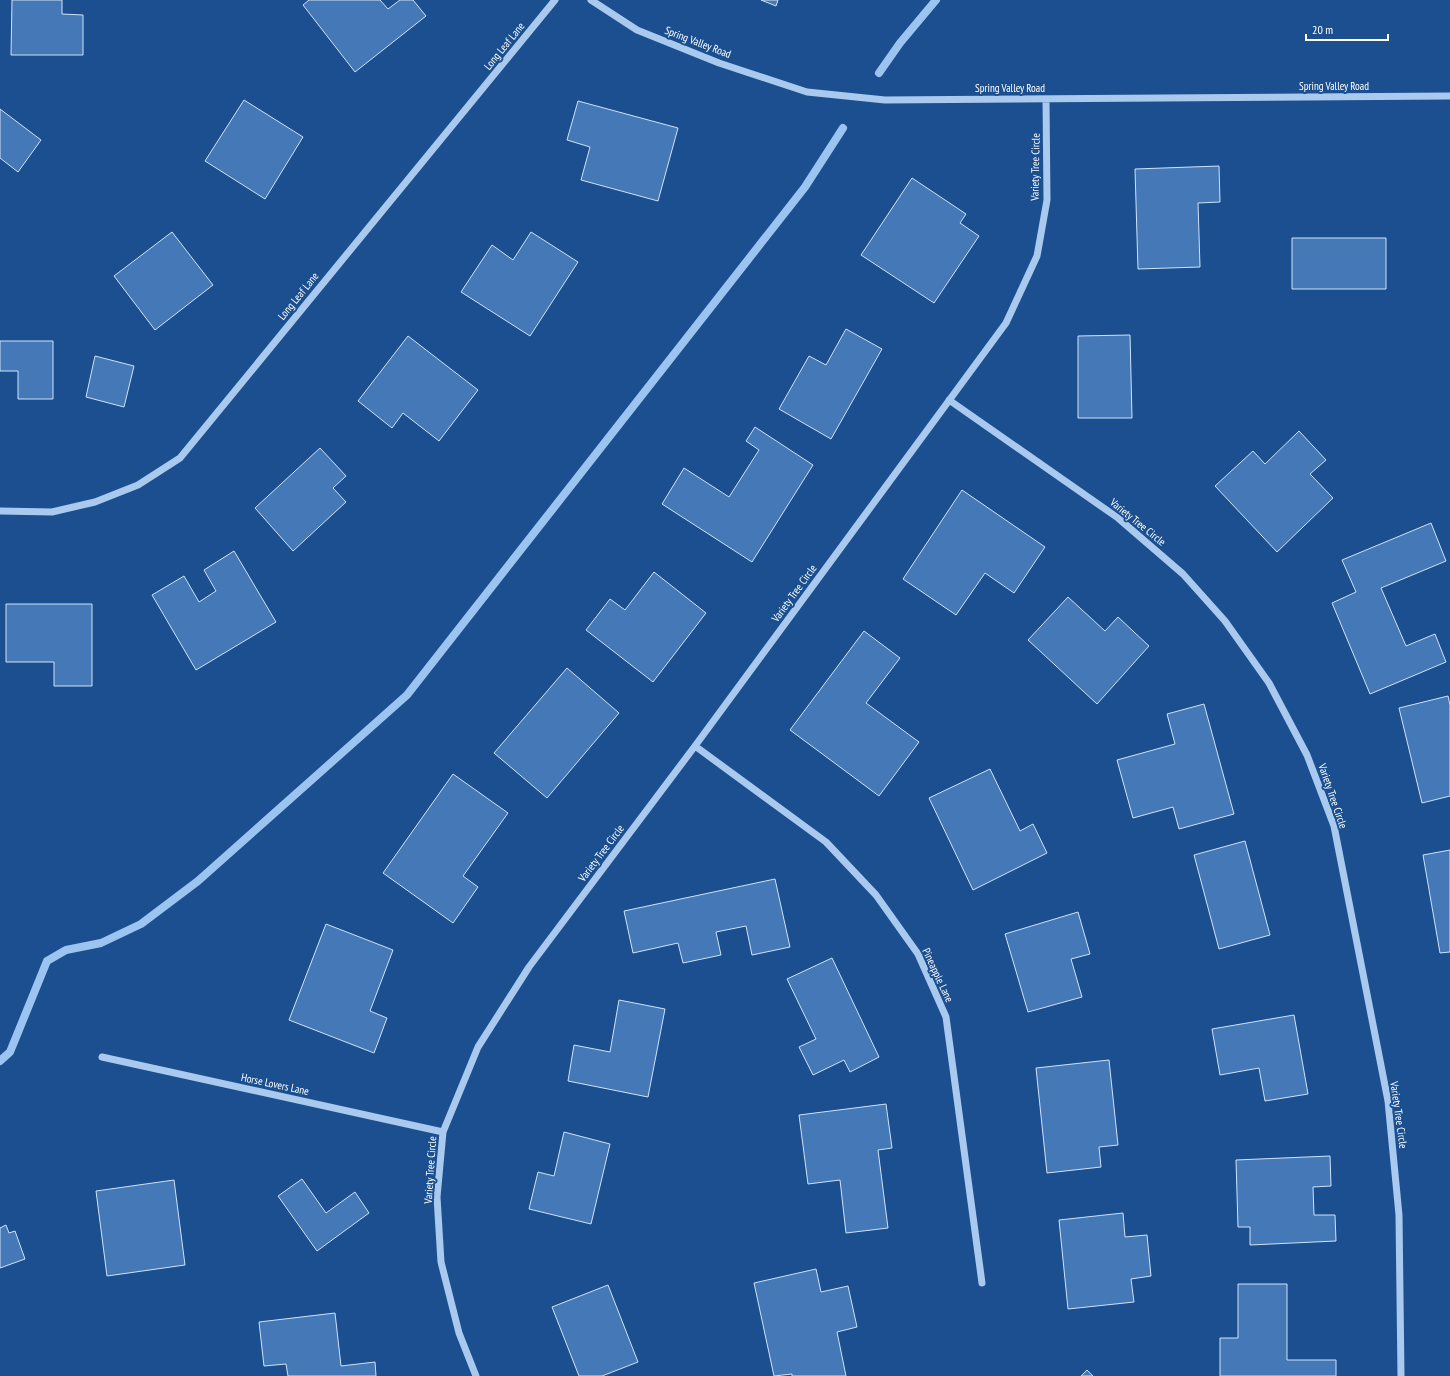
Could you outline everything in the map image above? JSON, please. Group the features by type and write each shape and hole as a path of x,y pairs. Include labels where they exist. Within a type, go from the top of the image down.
{"street":[{"name":"Long Leaf Lane","path":"0,512 52,512 95,502 138,485 180,458 555,0"},
{"name":"Spring Valley Road","path":"591,0 637,30 719,63 807,92 885,100 1450,96"},
{"name":"Variety Tree Circle","path":"476,1376 460,1333 441,1262 437,1197 443,1132 478,1047 529,967 695,746 1006,323 1037,256 1047,200 1046,99"},
{"name":"Variety Tree Circle","path":"949,400 1118,518 1183,574 1225,621 1269,683 1307,755 1334,826 1388,1101 1400,1215 1401,1376"},
{"name":"Pineapple Lane","path":"695,746 826,842 876,895 918,954 946,1017 982,1283"},
{"name":"Horse Lovers Lane","path":"102,1057 443,1132"}],"building":[{"path":"12,0 62,0 62,14 83,15 83,55 11,55"},
{"path":"309,0 380,0 388,9 400,0 413,0 426,16 355,72 303,5"},
{"path":"761,0 778,0 776,6"},
{"path":"244,100 303,137 265,199 205,161"},
{"path":"578,101 678,128 658,201 581,180 590,147 567,140"},
{"path":"0,109 41,140 18,172 0,158"},
{"path":"1219,166 1220,202 1198,203 1200,267 1138,269 1135,169"},
{"path":"912,178 966,214 960,223 979,236 934,303 861,255"},
{"path":"172,232 213,285 155,330 114,276"},
{"path":"531,232 578,262 530,336 461,292 492,245 513,260"},
{"path":"1292,238 1386,238 1386,289 1292,289"},
{"path":"846,329 882,349 831,439 779,409 809,356 826,365"},
{"path":"1130,335 1132,418 1078,418 1078,336"},
{"path":"408,336 478,390 439,441 403,413 392,428 358,401"},
{"path":"0,341 53,341 53,399 18,399 18,371 0,371"},
{"path":"95,356 134,366 124,407 86,397"},
{"path":"755,427 813,465 752,562 662,504 684,468 729,497 759,450 746,441"},
{"path":"1299,431 1326,460 1310,474 1333,498 1277,552 1215,486 1253,451 1265,464"},
{"path":"320,448 346,476 333,488 346,502 293,551 255,508"},
{"path":"962,490 1045,547 1014,593 985,573 956,615 903,579"},
{"path":"1431,523 1446,561 1381,588 1406,646 1435,634 1446,662 1370,694 1332,603 1356,592 1342,560"},
{"path":"234,551 276,622 196,670 152,595 184,576 199,602 216,591 204,570"},
{"path":"654,572 706,613 653,682 586,630 610,599 625,610"},
{"path":"1068,597 1105,631 1118,617 1149,646 1097,704 1028,640"},
{"path":"6,604 92,604 92,686 54,686 54,662 6,662"},
{"path":"864,631 900,658 866,703 919,742 879,796 790,730"},
{"path":"567,668 619,713 547,798 494,753"},
{"path":"1448,696 1450,705 1450,796 1422,803 1399,708"},
{"path":"1204,704 1234,814 1179,829 1173,807 1133,818 1117,760 1175,744 1167,714"},
{"path":"990,769 1020,831 1033,824 1047,853 973,890 929,798"},
{"path":"453,774 508,813 463,876 478,887 453,923 383,873"},
{"path":"1245,841 1270,935 1219,949 1194,855"},
{"path":"1450,850 1450,952 1440,953 1423,855"},
{"path":"775,879 790,947 752,955 746,926 716,932 721,955 683,963 678,943 633,953 624,911"},
{"path":"1078,912 1090,954 1071,959 1082,997 1028,1012 1005,934"},
{"path":"326,924 393,950 370,1011 387,1018 374,1053 289,1020"},
{"path":"832,958 879,1057 850,1072 844,1060 813,1075 799,1047 816,1039 787,979"},
{"path":"619,1000 665,1009 648,1097 568,1081 574,1045 610,1052"},
{"path":"1294,1015 1308,1094 1265,1101 1259,1068 1220,1075 1212,1029"},
{"path":"1109,1060 1118,1145 1099,1147 1101,1167 1047,1173 1036,1068"},
{"path":"886,1104 892,1148 878,1150 888,1228 846,1233 840,1180 808,1184 799,1115"},
{"path":"564,1132 610,1144 591,1224 529,1209 538,1172 554,1176"},
{"path":"1330,1156 1331,1186 1313,1187 1314,1215 1335,1215 1336,1241 1250,1245 1250,1227 1238,1227 1236,1160"},
{"path":"302,1179 326,1213 355,1192 369,1213 317,1251 278,1196"},
{"path":"174,1180 185,1265 107,1276 96,1191"},
{"path":"1123,1213 1125,1237 1147,1235 1151,1276 1131,1279 1134,1302 1068,1309 1059,1220"},
{"path":"6,1225 9,1233 15,1231 25,1259 0,1268 0,1228"},
{"path":"816,1269 821,1292 848,1286 857,1327 837,1332 846,1376 792,1376 792,1374 774,1376 754,1283"},
{"path":"1238,1284 1287,1284 1287,1360 1336,1360 1336,1376 1220,1376 1220,1338 1238,1338"},
{"path":"608,1285 638,1362 602,1376 579,1376 552,1307"},
{"path":"335,1313 341,1366 375,1362 376,1376 288,1376 286,1364 264,1366 259,1322"},
{"path":"1087,1370 1093,1376 1081,1376"}],"waterway":[{"path":"879,73 900,43 936,0"},
{"path":"0,1061 10,1052 47,961 66,950 101,943 141,924 198,881 407,695 805,187 843,128"}]}
